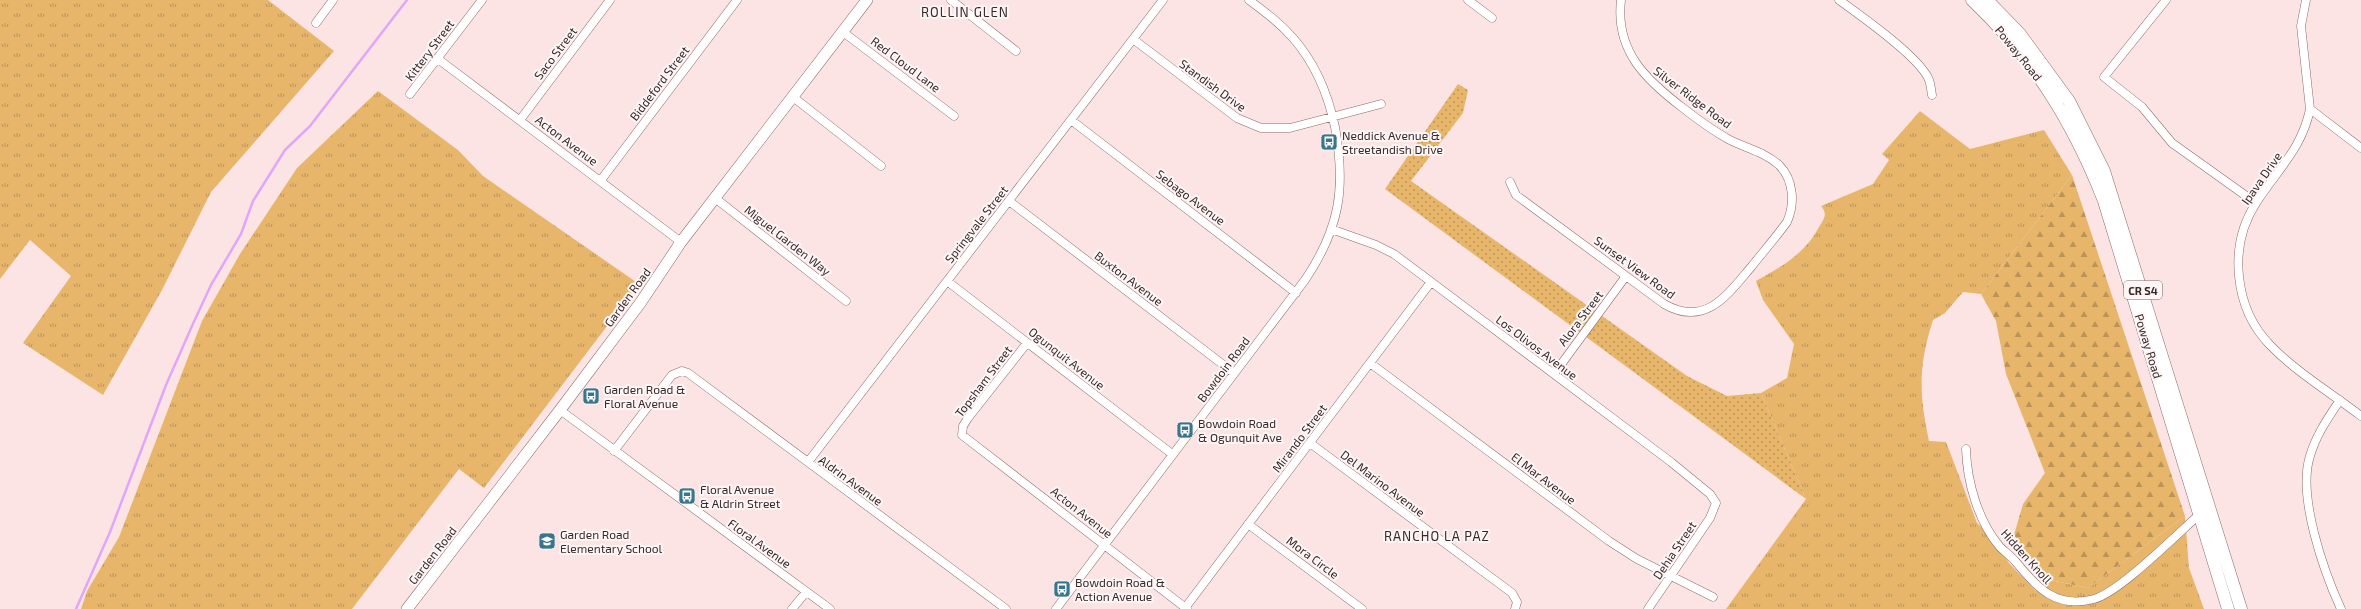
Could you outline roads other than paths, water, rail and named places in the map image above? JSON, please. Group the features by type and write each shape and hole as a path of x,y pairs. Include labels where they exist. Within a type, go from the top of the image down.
{"main road":[{"name":"Poway Road","path":"1972,0 2005,33 2034,70 2075,132 2090,166 2104,201 2228,609"},
{"name":"Poway Road","path":"1987,0 2020,34 2069,101 2104,171 2121,220 2241,609"}],"street":[{"path":"316,23 333,0"},
{"name":"Kittery Street","path":"410,94 482,0"},
{"name":"Saco Street","path":"520,120 610,0"},
{"name":"Biddeford Street","path":"601,180 737,0"},
{"path":"951,0 1016,51"},
{"name":"Springvale Street","path":"808,462 1163,0"},
{"name":"Bowdoin Road","path":"1056,609 1172,454 1296,293 1320,256 1331,229 1339,198 1341,172 1333,116 1325,91 1305,54 1284,28 1249,0"},
{"path":"1468,0 1492,18"},
{"name":"Silver Ridge Road","path":"1622,0 1622,22 1627,45 1639,69 1648,80 1712,130 1737,144 1766,155 1783,170 1790,184 1792,197 1789,216 1782,229"},
{"path":"1839,0 1887,36 1924,70 1929,80 1932,95"},
{"path":"2166,0 2104,77 2142,107 2172,143 2256,203"},
{"name":"Ipava Drive","path":"2306,0 2301,26 2310,109 2296,150 2256,203 2243,231 2238,261 2239,284 2250,316 2269,345 2361,416"},
{"name":"Garden Road","path":"406,609 560,410 641,302 681,242 843,32 863,1"},
{"name":"Red Cloud Lane","path":"843,32 954,116"},
{"name":"Standish Drive","path":"1133,39 1237,118 1261,128 1290,128 1381,104"},
{"name":"Acton Avenue","path":"438,59 601,180 681,242"},
{"path":"793,97 881,166"},
{"path":"2310,109 2361,148"},
{"name":"Sebago Avenue","path":"1071,120 1296,293"},
{"name":"Sunset View Road","path":"1510,182 1516,195 1626,276 1670,307 1689,312 1704,310 1724,299 1782,229"},
{"name":"Miguel Garden Way","path":"715,198 846,301"},
{"name":"Buxton Avenue","path":"1008,201 1234,373"},
{"name":"Los Olivos Avenue","path":"1331,229 1385,249 1671,462 1710,494 1716,503"},
{"name":"Alora Street","path":"1554,374 1626,276"},
{"name":"Ogunquit Avenue","path":"947,281 1172,454"},
{"name":"Mirando Street","path":"1186,608 1431,282"},
{"name":"Topsham Street","path":"962,435 963,426 968,418 1027,343"},
{"name":"El Mar Avenue","path":"1370,363 1609,541 1671,577 1696,587 1713,597"},
{"name":"Aldrin Avenue","path":"614,451 672,375 682,371 808,462 1006,609"},
{"path":"2340,400 2320,431 2309,457 2306,476 2308,507 2327,580 2341,609"},
{"name":"Floral Avenue","path":"560,410 830,609"},
{"name":"Acton Avenue","path":"962,435 1186,608"},
{"name":"Del Marino Avenue","path":"1310,443 1512,592 1516,606"},
{"name":"Hidden Knoll","path":"1966,449 1966,470 1973,495 1989,531 2000,547 2046,595 2059,600 2073,602 2095,599 2118,586 2200,514"},
{"name":"Dehia Street","path":"1648,609 1710,518 1716,503"},
{"name":"Mora Circle","path":"1248,524 1362,609"},
{"path":"792,609 806,592"}],"waterway":[{"path":"76,609 110,532 166,385 211,285 241,234 253,201 285,150 310,126 407,0"}],"place":[{"name":"Neddick Avenue & Streetandish Drive","path":"1329,142"},
{"name":"Garden Road & Floral Avenue","path":"591,396"},
{"name":"Bowdoin Road & Ogunquit Ave","path":"1185,430"},
{"name":"Floral Avenue & Aldrin Street","path":"687,496"},
{"name":"Garden Road Elementary School","path":"547,541"},
{"name":"Bowdoin Road & Action Avenue","path":"1062,589"}],"district":[{"name":"ROLLIN GLEN","path":"965,12"},
{"name":"RANCHO LA PAZ","path":"1437,536"}]}
